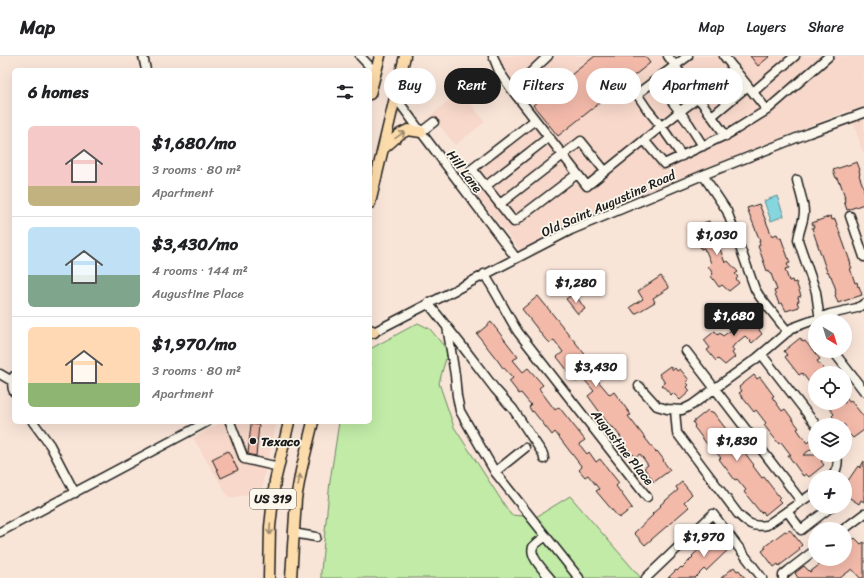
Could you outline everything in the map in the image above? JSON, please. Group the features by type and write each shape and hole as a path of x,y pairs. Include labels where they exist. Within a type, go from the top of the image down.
{"main road":[{"path":"372,85 380,56"},
{"path":"402,68 405,56"},
{"path":"372,195 394,104"},
{"path":"383,149 400,134 408,130 421,132"},
{"name":"US 319","path":"269,578 270,528 275,482 288,424"},
{"name":"US 319","path":"291,578 296,499 313,424"}],"street":[{"path":"143,56 146,68"},
{"path":"360,56 371,68"},
{"path":"493,56 499,71 509,86"},
{"path":"535,68 548,56"},
{"path":"668,56 675,66"},
{"path":"672,68 688,56"},
{"path":"724,56 734,68"},
{"path":"712,116 795,56"},
{"path":"644,140 664,164 682,156 726,136 767,110 829,56"},
{"path":"372,69 375,72"},
{"path":"743,80 767,110"},
{"path":"649,85 637,94 682,156"},
{"name":"Hill Lane","path":"400,104 516,258"},
{"path":"523,104 587,186 690,104"},
{"path":"673,104 689,124 703,146"},
{"path":"703,104 726,136"},
{"name":"Old Saint Augustine Road","path":"372,331 571,230 703,175 864,113"},
{"path":"535,120 472,168 514,222 577,174"},
{"path":"421,132 434,122"},
{"path":"486,186 549,137"},
{"path":"500,204 581,142 605,171"},
{"path":"703,175 727,211 755,289 788,332"},
{"path":"797,180 804,210 798,240 816,292 819,314"},
{"path":"850,216 864,256"},
{"name":"Augustine Place","path":"484,274 496,291 507,315 518,332 647,497"},
{"path":"428,303 495,389 513,409 543,454 544,459"},
{"path":"830,314 857,308 864,304"},
{"path":"639,386 657,406 667,409 682,410 692,406 762,355 792,328 808,323"},
{"path":"447,326 460,411 494,472 579,578"},
{"path":"686,351 801,501"},
{"path":"762,355 811,418"},
{"path":"838,358 864,391"},
{"path":"0,374 12,379"},
{"path":"675,410 677,433 744,520 759,527 767,525 808,496"},
{"path":"34,424 50,445 75,493"},
{"path":"0,532 204,424"},
{"path":"231,424 244,459 279,467"},
{"path":"494,472 525,448"},
{"path":"787,511 801,530 823,514"},
{"path":"646,578 713,514 762,578"},
{"path":"852,523 864,514"},
{"path":"293,533 316,537"},
{"path":"546,536 534,546 532,552 534,557 550,578"},
{"path":"783,578 783,575 808,555"}],"shaded area":[{"path":"487,56 864,56 864,153 849,110 576,220 520,250 459,174 529,120 517,104 578,104 578,68 509,68 509,94 501,83 501,68 491,68"},
{"path":"445,104 471,104 485,122 455,145 431,115"},
{"path":"218,424 277,424 264,475 262,492 229,498 193,438"}],"green space":[{"path":"418,323 430,329 448,351 439,383 454,427 511,515 536,517 570,496 641,578 321,578 330,481 339,424 372,424 372,348"}],"water":[{"path":"777,196 784,216 771,221 764,201"}],"building":[{"path":"595,56 645,56 650,63 641,70 641,68 586,68 586,104 598,104 558,136 533,105 578,104 578,69"},
{"path":"750,56 770,56 758,66"},
{"path":"857,162 860,170 859,175 864,189 864,204 847,210 844,201 845,197 840,182 839,183 836,178 833,170"},
{"path":"759,204 772,236 777,234 779,238 781,238 790,263 787,264 789,268 785,269 789,281 792,280 793,283 796,282 801,296 798,297 799,301 797,302 799,307 786,311 782,303 779,304 774,291 777,290 769,270 767,271 758,246 760,245 760,241 747,208"},
{"path":"831,216 832,220 835,219 851,264 852,268 850,268 855,283 857,282 862,295 838,303 835,295 836,290 831,276 828,271 827,272 812,228 814,227 812,223"},
{"path":"709,221 711,225 714,224 715,228 718,227 723,240 720,241 721,245 719,246 725,263 728,261 738,272 735,274 738,277 736,279 739,283 729,291 722,285 719,287 711,276 713,274 708,266 711,263 704,248 701,249 696,236 699,235 697,225"},
{"path":"661,276 669,288 653,298 655,302 635,314 630,307 643,299 638,291"},
{"path":"574,293 585,309 578,314 566,299"},
{"path":"538,296 596,368 592,371 594,374 593,375 610,395 614,392 631,415 628,416 664,460 663,461 670,470 654,482 644,468 648,465 640,454 636,457 633,454 632,455 622,441 623,440 607,422 588,396 594,391 582,377 576,382 557,357 563,352 554,340 550,343 546,340 522,309"},
{"path":"742,309 745,313 747,311 750,314 752,312 761,323 759,325 761,328 759,330 762,334 752,343 745,336 734,345 732,348 734,351 732,353 735,357 725,365 718,359 716,361 707,350 710,348 704,340 715,331 718,335 720,333 723,336 737,326 732,317"},
{"path":"491,322 518,357 513,360 523,372 528,368 543,385 539,388 555,410 559,407 585,440 579,444 587,454 589,452 596,462 600,459 619,483 616,486 632,508 619,518 596,491 599,489 588,475 585,477 579,470 582,467 555,432 552,435 533,411 532,412 529,407 531,405 521,393 519,394 509,381 513,378 503,368 477,334"},
{"path":"800,338 808,345 808,358 819,358 820,359 817,361 821,366 808,366 808,381 802,373 799,375 785,357 787,355 784,351"},
{"path":"670,366 673,370 675,368 677,371 680,369 689,380 686,382 689,385 687,387 690,391 680,400 673,393 671,395 662,385 665,383 659,374"},
{"path":"754,375 757,379 760,377 774,396 772,397 782,411 785,409 799,428 797,429 807,443 808,442 808,451 803,455 808,455 808,462 822,462 824,465 818,470 808,470 808,476 806,474 803,476 788,455 791,455 781,442 779,444 764,425 766,423 756,410 754,412 739,393 742,391 739,387"},
{"path":"852,402 864,417 864,430 853,438 852,418 833,418 832,416 834,414 831,410 852,410"},
{"path":"708,410 711,413 713,412 729,433 727,434 736,445 738,444 762,478 764,477 780,498 778,499 781,502 765,515 763,511 761,513 744,492 746,490 737,479 735,480 719,459 721,458 712,447 710,448 694,427 693,422"},
{"name":"Texaco","path":"251,424 259,425 256,456 248,454"},
{"path":"228,451 238,470 221,478 212,459"},
{"path":"864,461 864,502 861,500 859,504 852,500 852,475 858,466 860,468"},
{"path":"682,482 692,494 684,502 689,507 645,545 634,533 653,515 652,514 661,506 660,505 678,490 676,487"},
{"path":"790,530 802,545 799,548 800,550 779,566 778,564 774,567 762,551 766,548 764,547 785,531 787,532"},
{"path":"719,531 731,547 706,571 704,569 695,578 668,578 676,570 677,571 681,567 682,568 693,557 692,556"},
{"path":"855,538 861,544 864,542 864,578 860,578 852,569 840,578 798,578 795,573 804,566 810,572 818,566 852,566 852,540"},
{"path":"734,567 737,571 739,570 745,578 721,578"}],"place":[{"name":"Texaco","path":"253,441"}]}
